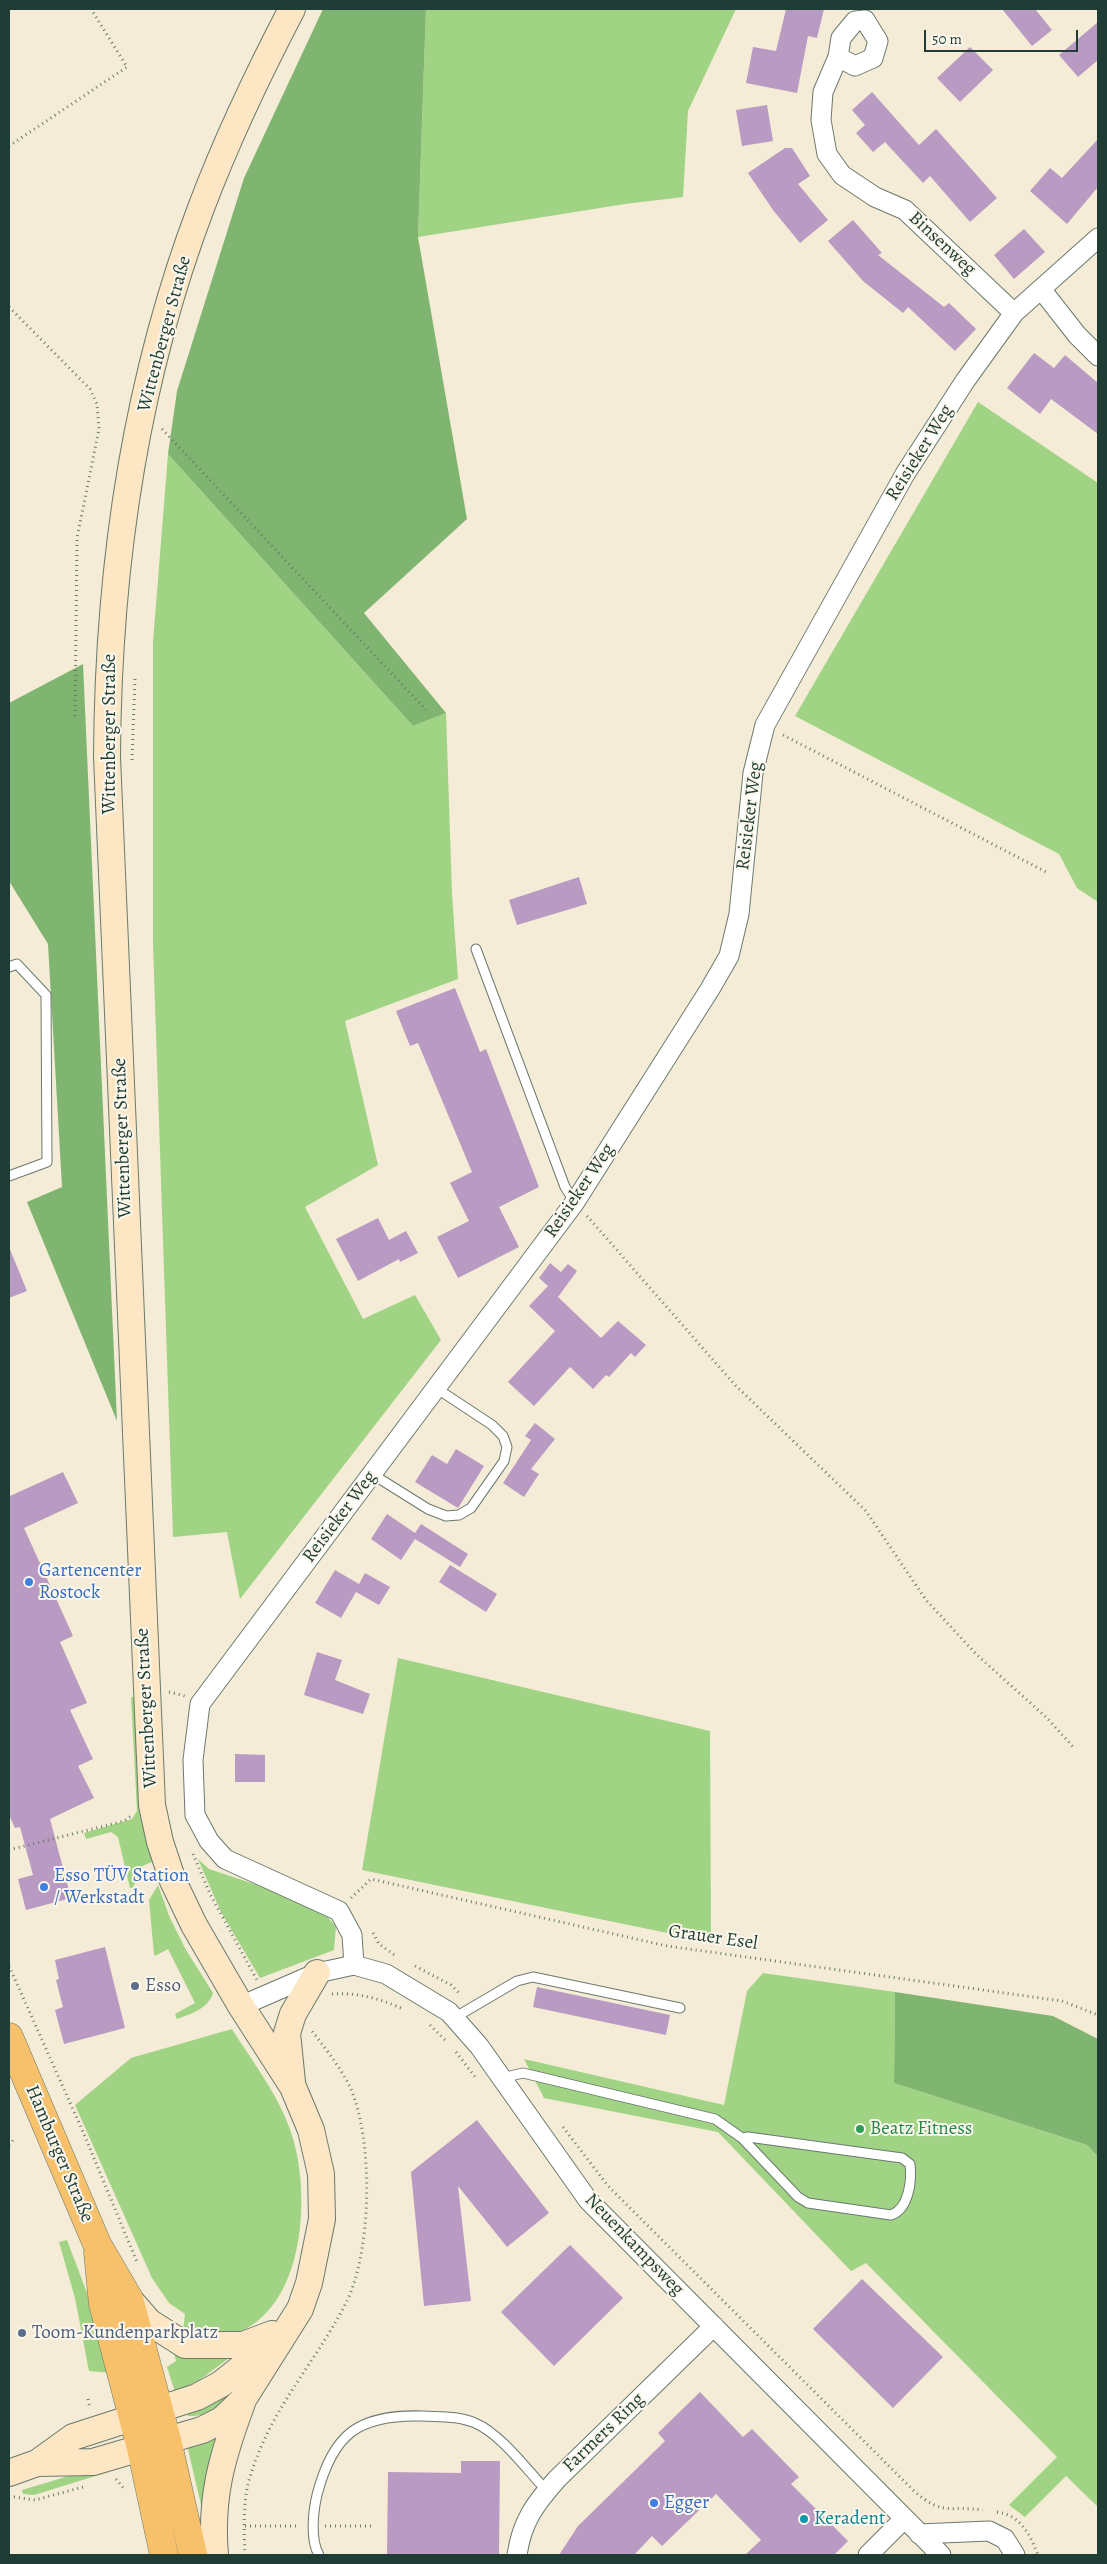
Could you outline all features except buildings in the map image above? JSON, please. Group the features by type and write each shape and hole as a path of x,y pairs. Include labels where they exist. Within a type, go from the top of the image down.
{"main road":[{"name":"Wittenberger Straße","path":"38,2463 93,2462 202,2430 222,2420 242,2401 300,2310 309,2283 322,2219 321,2174 311,2130 293,2087 241,2006 194,1925 173,1881 160,1842 152,1806 159,1691 107,757 108,680 113,596 127,499 144,411 172,292 200,209 238,116 292,9"},
{"path":"293,2087 287,2033 293,2014 317,1973"},
{"name":"Hamburger Straße","path":"9,2037 97,2244 129,2299 167,2440"},
{"name":"Hamburger Straße","path":"97,2244 103,2304 132,2418"},
{"name":"Wittenberger Straße","path":"38,2463 73,2437 197,2397 221,2384 250,2361 273,2334 291,2304 314,2258"},
{"path":"129,2299 150,2322 185,2345 243,2345 273,2334"},
{"path":"215,2555 215,2507 219,2468 242,2401"},
{"path":"132,2418 164,2555"},
{"path":"167,2440 193,2555"},
{"path":"9,2473 38,2463"}],"street":[{"name":"Binsenweg","path":"838,57 823,92 821,120 827,154 842,175 875,197 905,210 1014,313"},
{"name":"Reisieker Weg","path":"354,1965 352,1935 338,1911 225,1859 209,1841 194,1815 193,1760 200,1704 575,1202 729,956 739,914 753,773 765,725 905,474 965,381 1014,313 1098,238"},
{"path":"1041,289 1077,335 1098,356"},
{"path":"241,2006 317,1973 354,1965"},
{"name":"Neuenkampsweg","path":"354,1965 386,1974 418,1992 454,2018 479,2046 588,2200 904,2520 941,2555"},
{"name":"Farmers Ring","path":"517,2555 520,2536 534,2506 714,2326"},
{"path":"868,2555 904,2520"},
{"path":"919,2534 989,2531 1005,2539 1016,2555"}],"lane":[{"path":"476,949 565,1187 575,1202"},
{"path":"9,967 17,964 46,995 47,1162 9,1176"},
{"path":"372,1474 428,1509 446,1516 459,1516 471,1508 504,1462 507,1447 503,1436 492,1426 436,1388"},
{"path":"454,2018 517,1981 533,1977 680,2008"},
{"path":"502,2078 523,2073 715,2118 742,2138 798,2197 808,2203 891,2214 897,2213 904,2205 911,2174 910,2164 902,2158 748,2136 742,2138"},
{"path":"319,2555 314,2526 315,2505 330,2457 342,2440 354,2429 378,2418 411,2416 455,2417 474,2422 488,2429 547,2491"}],"path":[{"path":"9,146 127,67 91,9"},
{"path":"9,307 90,389 97,404 99,429 77,538 75,718"},
{"path":"158,436 160,428 426,710"},
{"path":"133,770 135,668"},
{"path":"765,725 1048,873"},
{"path":"575,1202 640,1274 734,1385 866,1511 926,1600 977,1655 1047,1718 1075,1749"},
{"path":"159,1691 171,1682"},
{"path":"159,1691 188,1697"},
{"path":"159,1691 172,1702"},
{"path":"9,1850 124,1821 131,1817 134,1810"},
{"path":"189,1845 211,1896 243,1957 266,1994"},
{"name":"Grauer Esel","path":"354,1906 349,1900 371,1879 667,1946 1062,2001 1098,2015"},
{"path":"370,1927 379,1944 399,1958"},
{"path":"407,1962 450,1985 474,2006"},
{"path":"9,1966 84,2134 139,2266"},
{"path":"245,2555 248,2486 264,2437 281,2405 346,2304 363,2251 367,2182 362,2128 350,2089 330,2054 307,2024 293,2014"},
{"path":"557,2119 608,2186 914,2492 927,2503 941,2509 973,2509 1008,2513 1029,2532 1038,2555"},
{"path":"9,2145 14,2139"},
{"path":"106,2481 115,2478"},
{"path":"9,2498 14,2496 35,2500 88,2486"}],"green space":[{"path":"323,9 426,9 418,237 467,519 364,613 446,713 413,726 168,454 177,391 244,178"},
{"path":"426,9 736,9 688,111 683,197 625,204 418,237"},
{"path":"978,402 1098,483 1098,902 1077,888 1059,854 795,716"},
{"path":"168,454 413,726 446,713 452,894 458,979 345,1021 378,1165 305,1207 363,1319 415,1295 441,1340 240,1599 227,1532 173,1537 153,944 153,642"},
{"path":"83,664 117,1421 27,1202 62,1187 48,944 9,881 9,703"},
{"path":"398,1658 710,1731 711,1942 362,1870"},
{"path":"131,1697 138,1697 144,1825 152,1862 142,1866 133,1888 130,1888 118,1837 111,1832 86,1839 84,1833 132,1819 137,1811"},
{"path":"198,1859 209,1869 311,1903 323,1911 336,1927 334,1950 260,1978 221,1912"},
{"path":"158,1885 170,1918 186,1950 213,1993 208,2003 204,2006 193,2013 177,2019 175,2014 195,2003 168,1949 155,1956 154,1954 149,1900"},
{"path":"763,1973 895,1992 894,2083 1087,2145 1098,2157 1098,2507 1066,2476 1025,2517 1009,2505 1057,2457 866,2263 851,2271 718,2132 544,2098 524,2059 724,2105 747,1991"},
{"path":"895,1992 1053,2016 1098,2039 1098,2157 1087,2145 894,2083"},
{"path":"232,2029 277,2100 290,2130 300,2172 300,2232 294,2262 283,2289 267,2312 245,2329 213,2338 183,2331 185,2314 169,2303 152,2278 75,2105 131,2058"},
{"path":"67,2240 93,2309 111,2373 89,2371 75,2298 59,2242"},
{"path":"172,2344 236,2353 198,2381 175,2392 167,2367 176,2361"},
{"path":"235,2390 215,2409 196,2416 188,2416 188,2414"},
{"path":"223,2431 202,2509 186,2441"},
{"path":"99,2467 102,2474 34,2495 23,2494 22,2490"}],"place":[{"name":"Gartencenter Rostock","path":"29,1582"},
{"name":"Esso TÜV Station / Werkstadt","path":"44,1887"},
{"name":"Esso","path":"135,1986"},
{"name":"Beatz Fitness","path":"860,2129"},
{"name":"Toom-Kundenparkplatz","path":"22,2333"},
{"name":"Egger","path":"654,2503"},
{"name":"Keradent","path":"804,2519"}]}
